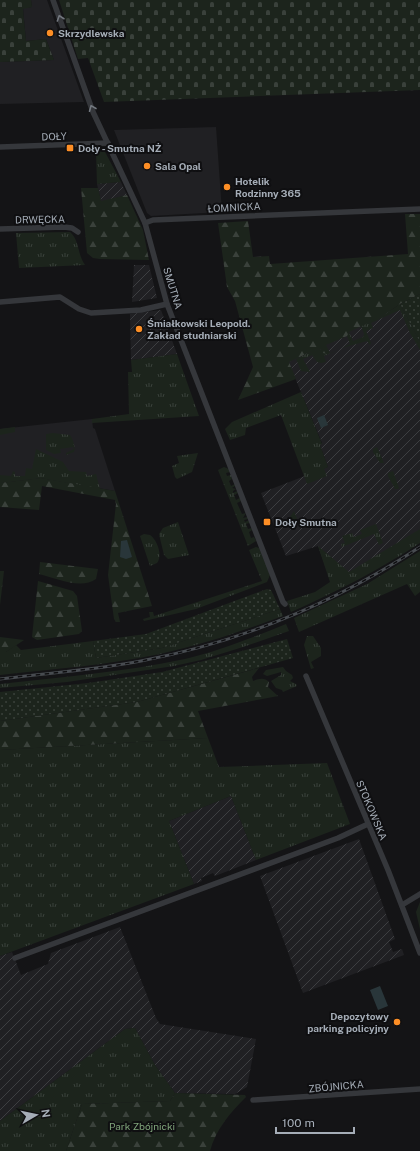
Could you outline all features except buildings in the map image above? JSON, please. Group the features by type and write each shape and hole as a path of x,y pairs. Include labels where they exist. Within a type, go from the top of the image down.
{"street":[{"name":"SMUTNA","path":"53,0 91,105 145,223 167,304 285,604"},
{"name":"DOŁY","path":"0,146 108,143"},
{"name":"ŁOMNICKA","path":"145,223 153,220 230,216 420,209"},
{"name":"DRWĘCKA","path":"0,229 64,227 72,228 78,232"},
{"path":"0,302 60,297 79,309 91,313 141,310 167,304"},
{"name":"STOKOWSKA","path":"306,676 402,905 420,953"},
{"path":"15,958 338,838 368,824"},
{"path":"402,905 420,894"},
{"name":"ZBÓJNICKA","path":"253,1100 420,1089"}],"shaded area":[{"path":"31,0 47,0 84,102 0,104 0,62 54,60 46,39 26,41 23,8 32,7"},
{"path":"216,127 222,212 151,216 147,213 114,130"},
{"path":"121,182 127,195 101,202 97,184"},
{"path":"134,265 149,265 157,298 132,302"},
{"path":"401,306 420,342 420,530 372,560 331,582 318,546 286,556 261,493 328,467 320,445 322,443 286,356"},
{"path":"161,310 177,354 131,360 130,314"},
{"path":"324,415 328,425 321,428 317,418"},
{"path":"92,419 93,428 95,429 115,491 41,478 0,483 0,429"},
{"path":"127,540 132,557 126,559 120,557 121,541"},
{"path":"231,796 256,860 215,876 213,873 201,878 202,881 194,884 169,821"},
{"path":"359,839 395,939 389,942 393,952 402,949 404,955 303,993 260,876"},
{"path":"120,927 156,1018 160,1024 256,1039 247,1087 235,1094 175,1093 155,1065 135,1028 125,1029 0,1121 0,956 12,952 21,975 48,964 51,953"},
{"path":"380,986 388,1006 378,1010 370,990"}],"green space":[{"path":"0,0 31,0 32,7 23,9 26,41 46,39 54,60 0,62"},
{"path":"59,0 420,0 420,90 104,102 88,58 78,59"},
{"path":"96,151 105,152 121,182 97,184"},
{"path":"81,188 98,188 101,201 127,195 143,230 149,260 100,259 93,258 87,253"},
{"path":"405,214 420,214 420,294 400,304 381,317 349,332 347,336 326,345 330,353 323,353 319,348 315,351 319,354 319,359 317,359 310,352 289,362 296,379 238,400 253,367 235,301 227,287 218,223 248,221 253,257 269,256 270,264 408,254"},
{"path":"70,232 77,243 82,261 85,265 19,268 16,233"},
{"path":"420,294 420,342 400,304"},
{"path":"400,304 420,342 420,350 410,333 400,310 371,323 373,328 366,331 371,343 370,345 367,341 342,348 350,344 347,336 349,332 353,341 363,337 364,334 361,326 381,317"},
{"path":"319,348 328,354 339,350 324,356 326,362 317,362 312,355 303,359 310,372 301,371 296,359 310,352 315,357 315,351"},
{"path":"177,354 199,416 92,423 92,419 129,414 128,372 132,372 131,360"},
{"path":"301,392 322,444 320,445 328,467 324,469 327,476 307,484 281,415 246,428 245,435 230,440 225,429 232,422"},
{"path":"15,427 15,432 0,435 0,429"},
{"path":"53,433 70,435 75,448 74,452 66,455 66,453 74,449 73,447 60,449 61,453 54,454 46,450 46,434"},
{"path":"377,447 384,463 380,463 373,452 373,449"},
{"path":"36,449 63,462 69,471 86,472 87,476 96,474 100,489 41,478 0,483 0,475 11,476 13,471 15,472 15,476 25,476 26,468 32,469"},
{"path":"198,453 192,472 177,479 172,466 179,463 177,456"},
{"path":"224,467 229,469 230,472 226,473 227,476 231,475 232,479 229,481 231,486 235,484 232,488 236,489 233,493 237,491 238,493 234,495 236,500 240,498 241,501 237,503 242,514 246,513 243,518 247,517 248,519 244,520 245,522 249,520 249,523 246,524 248,529 252,528 249,532 251,538 254,537 256,541 248,546 218,470"},
{"path":"393,471 399,488 398,489 395,489 388,476 388,473"},
{"path":"41,478 115,491 152,606 118,613 120,622 116,622 114,619 108,575 116,504 115,500 42,486 39,510 0,507 0,483"},
{"path":"294,511 299,524 292,526 290,517"},
{"path":"178,522 189,555 168,559 164,555 159,534 163,528"},
{"path":"376,524 383,543 379,545 374,534 342,547 341,544 345,543 342,536 352,533 354,537 362,534 360,530"},
{"path":"420,529 420,543 357,580 291,612 287,601 315,592 330,582 318,546 349,572"},
{"path":"144,534 153,537 159,552 159,560 157,563 150,566 140,536"},
{"path":"256,547 259,548 270,575 267,582 196,609 144,621 143,619 150,617 149,612 153,612 154,616 262,581 249,550"},
{"path":"420,551 420,592 415,596 407,584 299,632 294,618 367,584"},
{"path":"40,562 98,569 96,579 90,582 76,583 39,574"},
{"path":"0,571 4,571 0,605"},
{"path":"38,581 73,591 77,596 82,631 79,634 37,640 32,637"},
{"path":"267,589 271,590 280,609 162,648 96,658 93,641 146,634"},
{"path":"280,609 283,616 222,637 176,650 140,658 101,664 0,675 0,652 6,652 16,645 21,650 93,641 96,658 162,648"},
{"path":"286,624 289,631 201,660 174,666 67,682 0,688 0,684 116,671 185,659 249,639"},
{"path":"307,636 313,636 321,648 321,656 311,662 314,668 311,669 304,645"},
{"path":"0,637 24,640 6,652 0,652"},
{"path":"287,639 293,658 137,702 0,721 0,692 88,683 162,672"},
{"path":"283,667 292,675 293,678 290,681 297,686 283,692 282,690 276,688 271,681 281,675 281,672 267,676 263,674 266,670"},
{"path":"259,668 252,677 253,681 261,679 267,680 269,682 268,687 278,696 198,711 208,738 0,750 0,721 137,702"},
{"path":"208,738 219,767 327,763 350,824 256,860 231,796 169,821 194,884 0,956 0,750"},
{"path":"420,902 420,929 416,912"},
{"path":"135,1028 155,1065 175,1093 170,1101 82,1104 66,1151 0,1151 0,1121 125,1029"},
{"name":"Park Zbójnicki","path":"175,1093 245,1095 246,1097 234,1109 220,1128 210,1151 66,1151 82,1104 170,1101"}],"railway":[{"path":"0,679 124,664 178,653 215,643 286,618 321,602 388,567 420,547"}],"place":[{"name":"Skrzydlewska","path":"50,33"},
{"name":"Doły - Smutna NŻ","path":"70,148"},
{"name":"Sala Opal","path":"147,166"},
{"name":"Hotelik Rodzinny 365","path":"227,187"},
{"name":"Śmiałkowski Leopold. Zakład studniarski","path":"139,329"},
{"name":"Doły Smutna","path":"267,522"},
{"name":"Depozytowy parking policyjny","path":"397,1022"}]}
